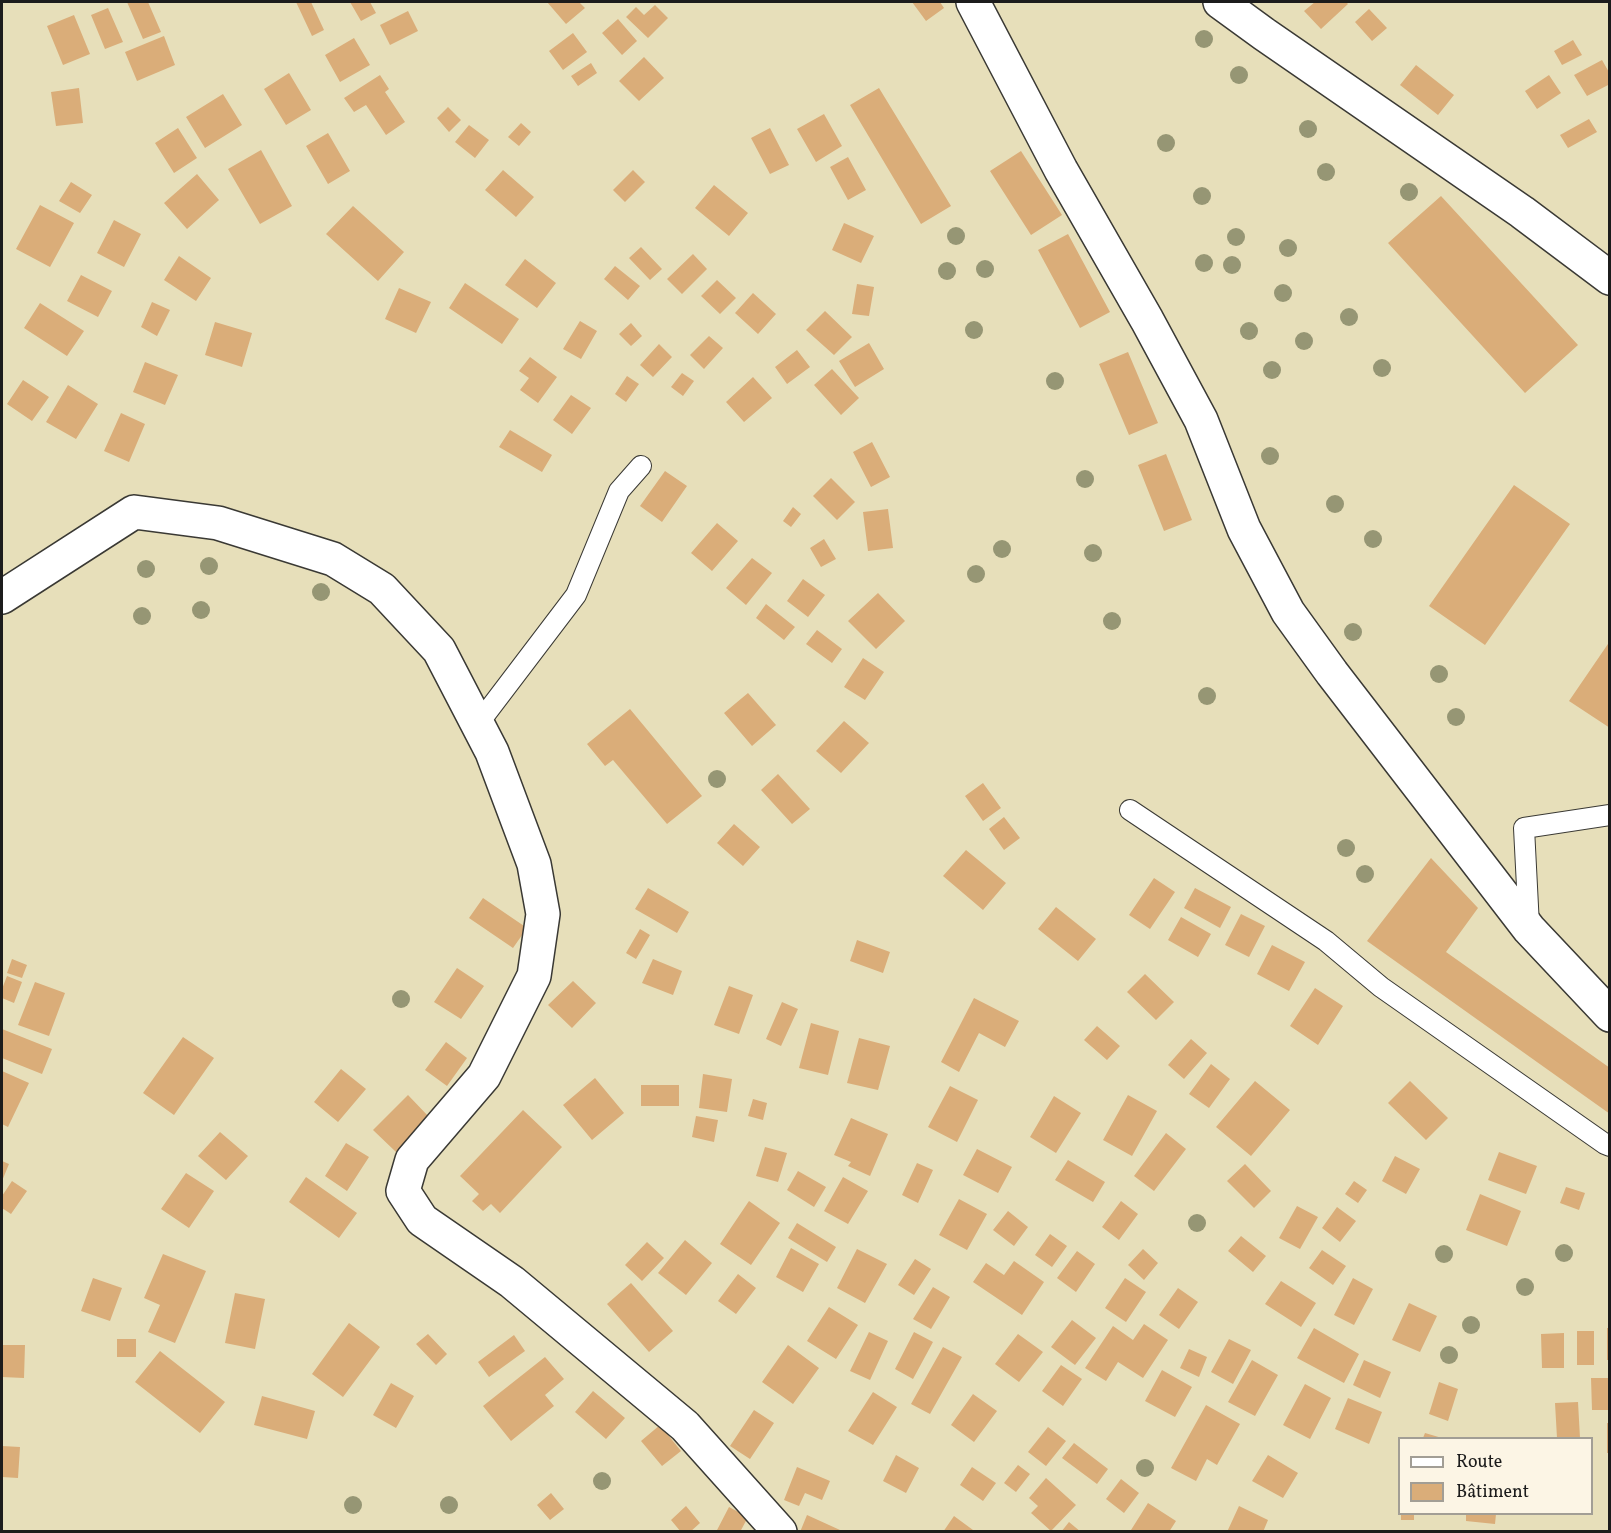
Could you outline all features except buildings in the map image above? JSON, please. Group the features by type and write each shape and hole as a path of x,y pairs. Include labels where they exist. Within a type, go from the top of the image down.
{"street":[{"path":"973,2 1061,170 1201,420 1244,529 1288,612 1332,673 1529,929 1610,1015"},
{"path":"1220,2 1522,212 1610,278"},
{"path":"2,597 134,512 218,523 333,559 382,589 439,650 492,752 534,864 543,914 534,976 484,1076 412,1160 403,1191 422,1220 512,1282 685,1426 780,1532"}],"lane":[{"path":"478,724 576,595 619,491 641,466"},
{"path":"1130,810 1326,941 1381,987 1610,1146"},
{"path":"1529,929 1524,828 1610,815"}]}
